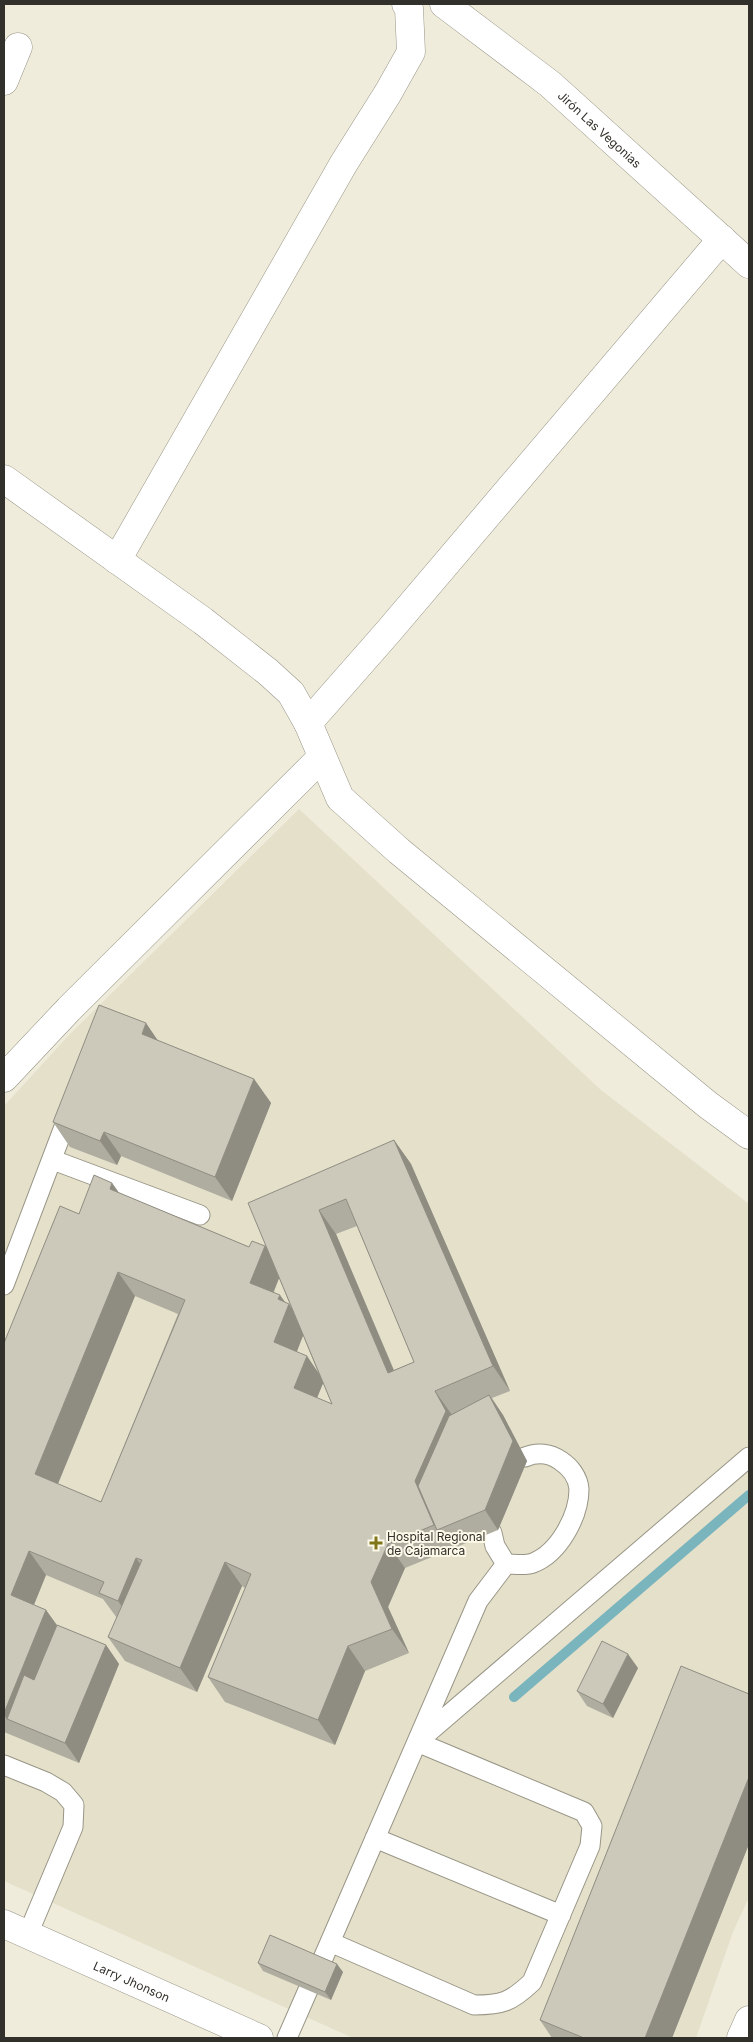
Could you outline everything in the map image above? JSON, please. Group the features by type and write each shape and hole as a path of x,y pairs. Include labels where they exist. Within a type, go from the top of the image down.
{"street":[{"path":"117,560 339,172 411,52 409,8 406,4"},
{"name":"Jirón Las Vegonias","path":"444,4 550,84 749,264"},
{"path":"4,81 18,47"},
{"path":"308,723 388,632 722,240"},
{"path":"4,479 203,621 268,672 291,693 308,723 321,758 340,798 399,851 708,1105 749,1136"},
{"path":"4,1078 69,1009 321,758"},
{"name":"Larry Jhonson","path":"4,1924 259,2038"},
{"path":"741,2038 749,2020"}],"lane":[{"path":"4,1285 53,1160 71,1108"},
{"path":"53,1160 200,1214"},
{"path":"506,1564 531,1564 546,1557 560,1541 577,1508 579,1487 571,1468 556,1457 536,1453 525,1457"},
{"path":"417,1742 749,1457"},
{"path":"492,1532 495,1546 506,1564"},
{"path":"321,1963 478,1601 506,1564"},
{"path":"330,1942 474,2005 496,2005 515,1998 532,1982 590,1846 592,1826 584,1812 417,1742"},
{"path":"4,1764 46,1782 63,1792 74,1805 73,1827 28,1934"},
{"path":"375,1838 561,1915"},
{"path":"287,2038 308,1990"}],"shaded area":[{"name":"Hospital Regional de Cajamarca","path":"299,809 601,1090 749,1204 749,1897 733,1932 696,2038 353,2038 4,1881 4,1106 69,1035"}],"building":[{"path":"99,1005 146,1023 142,1034 254,1079 215,1177 104,1132 100,1141 53,1122"},
{"path":"394,1140 493,1366 435,1391 446,1411 415,1481 434,1525 388,1544 371,1582 392,1629 348,1646 318,1720 208,1677 251,1574 225,1562 180,1668 108,1637 142,1560 136,1558 118,1601 99,1593 104,1582 29,1551 11,1595 46,1610 4,1713 4,1343 60,1206 79,1214 94,1175 112,1183 110,1189 249,1247 252,1241 265,1246 250,1283 280,1295 278,1299 289,1304 274,1342 307,1356 294,1388 332,1404 248,1203","holes":["346,1199 414,1362 388,1373 319,1210","118,1272 185,1300 101,1502 35,1474"]},
{"path":"489,1395 513,1441 485,1510 437,1530 418,1486 449,1416"},
{"path":"57,1625 106,1645 65,1743 7,1719 24,1675 34,1680"},
{"path":"602,1641 628,1654 603,1704 577,1691"},
{"path":"681,1666 749,1694 749,1777 645,2038 584,2038 540,2020"},
{"path":"270,1935 337,1964 325,1992 258,1963"}],"waterway":[{"path":"514,1697 749,1495"}],"place":[{"name":"Hospital Regional de Cajamarca","path":"376,1543"}]}
